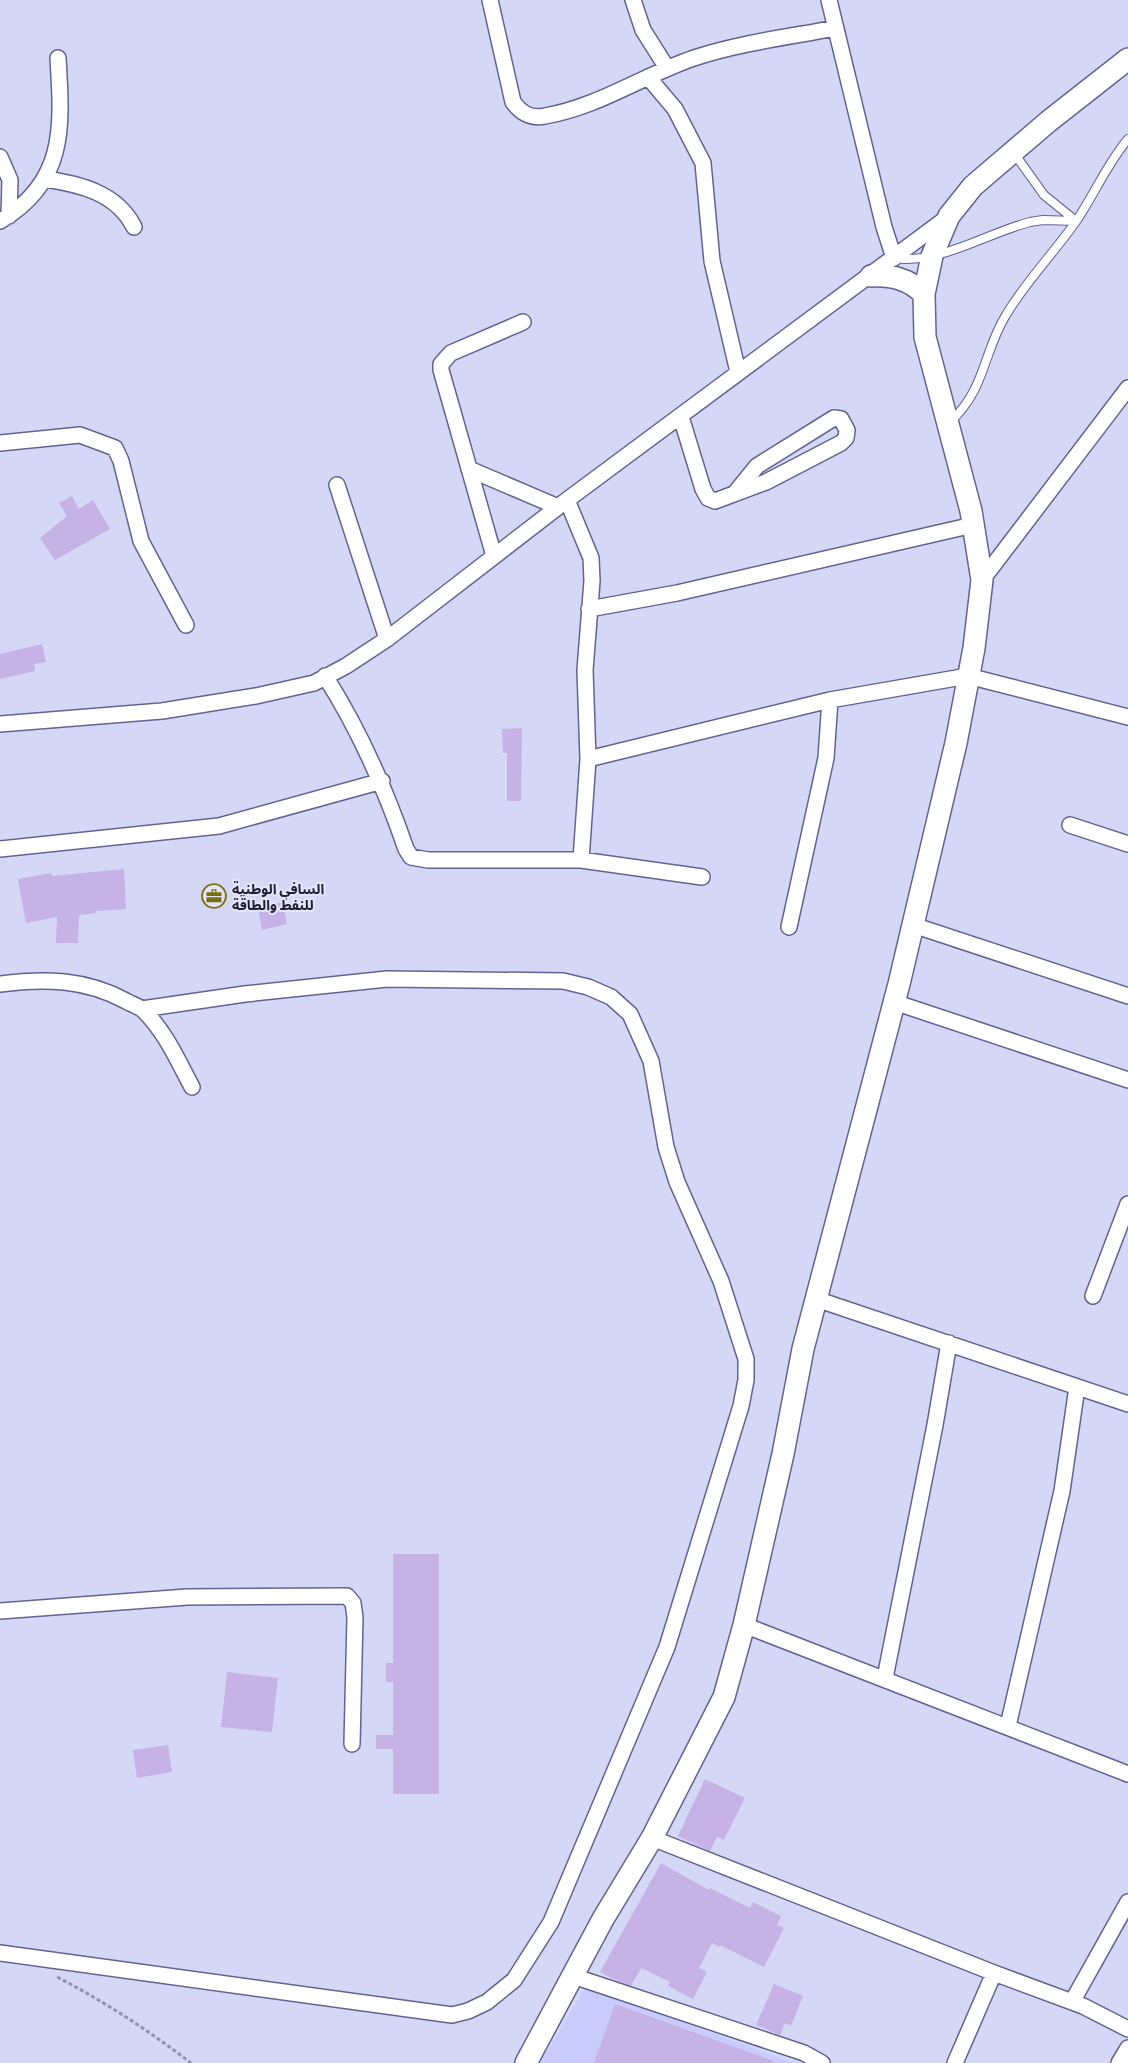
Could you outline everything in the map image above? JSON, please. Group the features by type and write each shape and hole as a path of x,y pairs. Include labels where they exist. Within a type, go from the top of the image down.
{"main road":[{"path":"526,2063 604,1919 652,1838 724,1697 744,1625 783,1454 803,1349 894,1002 956,743 982,580 973,525 948,423 928,356 925,337 924,294 932,256 949,216 973,186 1013,151 1128,59"},
{"path":"871,276 899,278 917,287 924,294"}],"street":[{"path":"490,0 513,102 520,112 530,116 545,116 612,95 667,68 716,52 836,28"},
{"path":"633,0 643,30 667,68"},
{"path":"829,0 884,227 894,258"},
{"path":"4,218 22,206 45,179 59,138 61,119 58,58"},
{"path":"648,77 675,110 703,163 712,262 738,372"},
{"path":"0,157 10,180 4,218"},
{"path":"45,179 78,185 110,199 127,213 134,227"},
{"path":"0,724 162,711 256,696 314,683 346,666 387,639 562,504 738,372 871,276 949,216"},
{"path":"494,556 440,370 442,364 451,353 523,322"},
{"path":"982,580 1128,388"},
{"path":"680,417 708,498 715,501 766,482 841,443 846,438 846,424 841,419 834,418 757,466 736,493"},
{"path":"0,443 80,436 115,448 121,461 141,541 186,625"},
{"path":"469,469 562,504 591,558 592,581 585,670 588,759 581,860"},
{"path":"337,485 387,639"},
{"path":"589,609 677,593 973,525"},
{"path":"325,676 345,707 382,781 406,849 412,856 418,859 581,860 702,876"},
{"path":"588,759 830,700 968,676 1128,717"},
{"path":"789,927 826,758 830,700"},
{"path":"0,849 219,826 382,781"},
{"path":"1070,825 1128,844"},
{"path":"913,925 1128,996"},
{"path":"0,984 32,979 74,982 110,992 142,1009 173,1051 192,1087"},
{"path":"0,1953 452,2015 468,2011 487,2002 514,1980 551,1922 667,1647 741,1406 746,1380 746,1359 721,1280 676,1182 666,1147 651,1061 630,1014 611,997 588,987 563,981 387,979 245,994 142,1009"},
{"path":"894,1002 1128,1080"},
{"path":"1093,1296 1128,1204"},
{"path":"816,1299 1128,1404"},
{"path":"884,1678 935,1425 949,1343"},
{"path":"1008,1726 1062,1491 1077,1387"},
{"path":"0,1611 187,1598 347,1596 353,1603 355,1617 352,1744"},
{"path":"744,1625 1128,1774"},
{"path":"652,1838 994,1974 1093,2010 1128,2029"},
{"path":"1072,2002 1128,1902"},
{"path":"954,2063 994,1974"},
{"path":"573,1976 804,2053 822,2063"},
{"path":"1119,2063 1128,2048"}],"lane":[{"path":"948,423 968,403 976,388 996,332 1006,314 1076,221 1094,195 1113,157 1128,139"},
{"path":"1013,151 1039,189 1076,221"},
{"path":"894,258 907,260 932,256 1018,225 1043,220 1076,221"}],"path":[{"path":"56,1976 96,1997 142,2026 191,2063"}],"shaded area":[{"path":"586,1987 794,2063 540,2063"}],"building":[{"path":"72,496 79,509 93,500 110,529 55,560 40,538 67,516 59,503"},
{"path":"42,644 46,662 34,664 35,671 0,679 0,654"},
{"path":"522,728 521,801 507,801 507,753 503,753 502,729"},
{"path":"124,869 126,909 96,911 96,913 79,915 78,943 56,943 57,917 26,923 18,879 51,873 52,876"},
{"path":"283,902 287,924 262,930 258,907"},
{"path":"393,1554 439,1554 439,1794 393,1794 393,1749 376,1749 376,1735 393,1735 393,1682 386,1682 386,1663 393,1663"},
{"path":"227,1672 278,1678 272,1732 221,1727"},
{"path":"168,1745 172,1772 137,1778 133,1750"},
{"path":"705,1779 745,1798 724,1840 717,1837 710,1851 678,1836"},
{"path":"661,1863 709,1890 710,1888 750,1908 753,1902 781,1916 777,1925 784,1928 764,1967 720,1945 719,1947 712,1943 699,1968 707,1972 693,1999 668,1986 670,1982 641,1968 631,1986 600,1972"},
{"path":"774,1984 803,1996 791,2026 785,2023 780,2035 756,2025"},
{"path":"615,2004 774,2061 774,2063 594,2063"}],"place":[{"name":"السافي الوطنية للنفط والطاقة","path":"214,896"}]}
